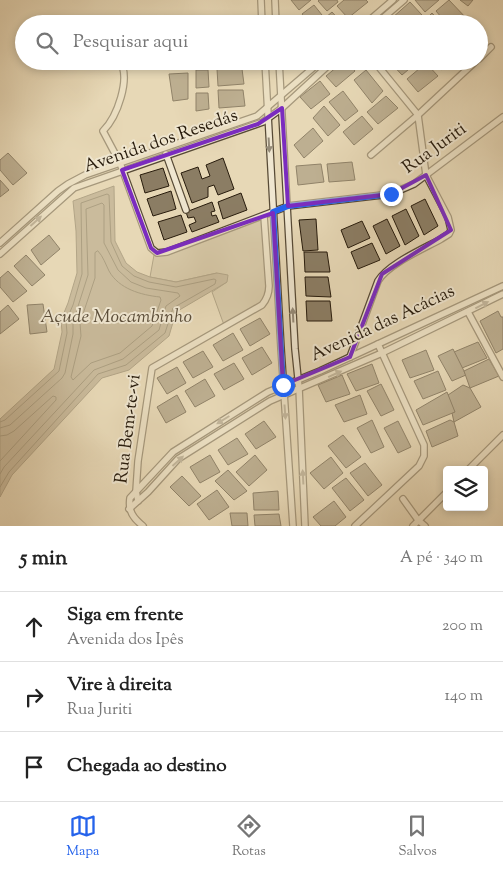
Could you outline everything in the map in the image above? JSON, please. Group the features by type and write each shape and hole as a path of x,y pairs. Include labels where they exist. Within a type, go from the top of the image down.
{"street":[{"path":"261,0 262,15"},
{"path":"274,0 275,15"},
{"path":"387,15 404,0"},
{"path":"376,15 391,1 396,8"},
{"path":"488,51 492,47"},
{"path":"122,170 104,131 114,117 121,97 124,70"},
{"path":"266,70 283,385 293,526"},
{"path":"279,70 299,388 305,526"},
{"name":"Avenida dos Resedás","path":"0,243 68,184 85,175 257,116 311,70"},
{"name":"Avenida dos Resedás","path":"0,254 70,191 122,170 258,124 282,108 323,70"},
{"path":"350,357 382,274 390,267 449,234 451,230 448,217 426,175 418,115 381,70"},
{"path":"371,155 466,70"},
{"name":"Rua Juriti","path":"122,170 151,248 157,253 167,252 288,206 391,194 414,184 503,117"},
{"path":"163,148 186,210"},
{"name":"Rua Bem-te-vi","path":"141,499 136,491 138,461 152,368 265,302 269,286 264,216"},
{"name":"Avenida das Acácias","path":"129,509 130,498 173,452 252,402 283,385 350,357 503,286"},
{"name":"Avenida das Acácias","path":"129,509 141,499 178,459 270,401 382,353 503,294"},
{"path":"468,312 503,377"},
{"path":"355,526 419,466 424,456 424,445 378,344"},
{"path":"472,466 503,435"},
{"path":"413,526 443,496"},
{"path":"403,499 418,520 425,526"},
{"path":"129,509 134,518 143,526"}],"highlighted area":[{"path":"282,108 288,206 391,194 426,175 451,230 382,274 350,357 283,385 273,213 157,253 151,248 122,170 258,124"}],"shaded area":[{"path":"264,217 267,294 261,304 224,325 212,292 227,282 217,273 176,282 150,277 154,255"}],"water":[{"name":"Açude Mocambinho","path":"114,186 115,241 126,263 137,272 150,277 176,282 217,273 228,275 227,282 176,312 169,336 129,370 102,378 12,475 0,497 0,419 54,369 62,332 61,320 77,273 73,201"}],"building":[{"path":"291,0 311,0 299,10"},
{"path":"319,0 337,0 338,2 327,11"},
{"path":"344,0 366,0 368,2 352,15 345,15 337,6"},
{"path":"415,0 439,0 425,12"},
{"path":"449,0 463,15 439,15 436,11"},
{"path":"460,0 473,0 468,6"},
{"path":"410,2 422,15 395,15"},
{"path":"314,5 322,15 303,15"},
{"path":"196,70 208,70 209,87 196,88"},
{"path":"217,70 242,70 244,84 218,86"},
{"path":"333,70 355,71 336,87 326,76"},
{"path":"366,70 383,91 372,103 354,80"},
{"path":"397,70 408,70 402,75"},
{"path":"418,70 432,70 438,76 418,92 407,79"},
{"path":"188,73 188,99 173,101 169,74"},
{"path":"320,81 330,94 311,109 300,97"},
{"path":"218,90 243,90 245,106 219,108"},
{"path":"343,91 358,111 345,121 329,102"},
{"path":"196,93 208,93 209,109 196,111"},
{"path":"386,96 398,108 378,124 367,112"},
{"path":"324,106 340,125 328,136 313,118"},
{"path":"362,116 373,129 354,145 343,132"},
{"path":"313,128 323,141 304,158 294,145"},
{"path":"8,153 27,173 13,185 0,170 0,160"},
{"path":"223,158 234,189 218,195 214,185 208,187 208,197 192,203 181,173 198,167 202,179 210,176 206,165"},
{"path":"352,162 355,180 329,182 327,164"},
{"path":"321,164 324,182 298,185 296,166"},
{"path":"163,168 169,186 145,193 140,175"},
{"path":"0,180 9,190 0,197"},
{"path":"171,191 176,209 153,216 147,199"},
{"path":"241,193 247,210 223,219 218,202"},
{"path":"425,199 438,226 424,235 411,206"},
{"path":"212,202 215,211 211,212 212,216 216,215 219,222 192,232 189,225 196,222 194,217 188,218 186,212"},
{"path":"406,209 419,236 405,245 392,216"},
{"path":"181,215 187,232 164,240 158,222"},
{"path":"316,219 318,250 303,251 299,220"},
{"path":"387,219 400,246 386,254 373,226"},
{"path":"362,221 370,238 348,248 341,230"},
{"path":"49,235 60,249 41,265 31,250"},
{"path":"372,243 380,260 358,269 351,252"},
{"path":"304,252 327,252 330,272 305,272"},
{"path":"26,255 45,275 32,286 14,266"},
{"path":"8,271 27,291 13,302 0,287 0,278"},
{"path":"305,277 328,277 331,297 306,296"},
{"path":"306,301 330,301 332,321 307,321"},
{"path":"43,304 47,332 30,334 27,305"},
{"path":"8,305 19,319 0,334 0,312"},
{"path":"498,311 501,317 503,317 503,349 496,353 480,321"},
{"path":"260,318 270,334 250,346 240,329"},
{"path":"233,333 243,350 223,361 213,345"},
{"path":"478,342 487,358 462,368 454,352"},
{"path":"262,347 272,363 252,375 242,358"},
{"path":"453,349 466,375 452,381 438,356"},
{"path":"426,350 434,370 410,378 402,360"},
{"path":"203,351 213,367 193,378 183,362"},
{"path":"489,359 499,376 470,388 464,371"},
{"path":"234,363 244,379 224,390 214,374"},
{"path":"372,364 379,383 356,391 347,374"},
{"path":"177,367 186,383 167,394 157,378"},
{"path":"438,371 446,390 423,399 414,381"},
{"path":"342,375 350,394 326,402 318,385"},
{"path":"205,379 215,396 195,407 185,391"},
{"path":"381,384 394,410 381,416 367,391"},
{"path":"463,385 470,388 481,407 454,422 448,395"},
{"path":"447,392 455,412 423,425 416,410"},
{"path":"177,395 186,412 166,423 157,407"},
{"path":"360,395 367,414 344,422 335,405"},
{"path":"372,420 384,447 371,453 357,428"},
{"path":"450,420 454,422 458,436 432,447 426,431"},
{"path":"264,421 276,437 256,449 245,434"},
{"path":"398,421 411,447 398,453 384,428"},
{"path":"343,435 361,457 346,468 328,446"},
{"path":"237,438 248,454 228,465 218,450"},
{"path":"210,455 220,472 200,483 190,467"},
{"path":"255,455 267,470 249,486 236,472"},
{"path":"331,457 343,473 324,489 310,473"},
{"path":"365,463 382,485 368,496 350,473"},
{"path":"228,470 247,491 234,500 215,481"},
{"path":"182,476 201,496 189,506 170,487"},
{"path":"346,478 364,500 350,511 332,488"},
{"path":"217,490 229,507 209,520 197,504"},
{"path":"278,491 279,510 254,510 253,493"},
{"path":"334,501 346,517 335,526 321,526 313,517"},
{"path":"230,513 247,513 248,526 232,526"},
{"path":"279,514 281,526 255,526 254,515"}],"route":[{"path":"283,385 273,212 288,206 391,194"}]}
